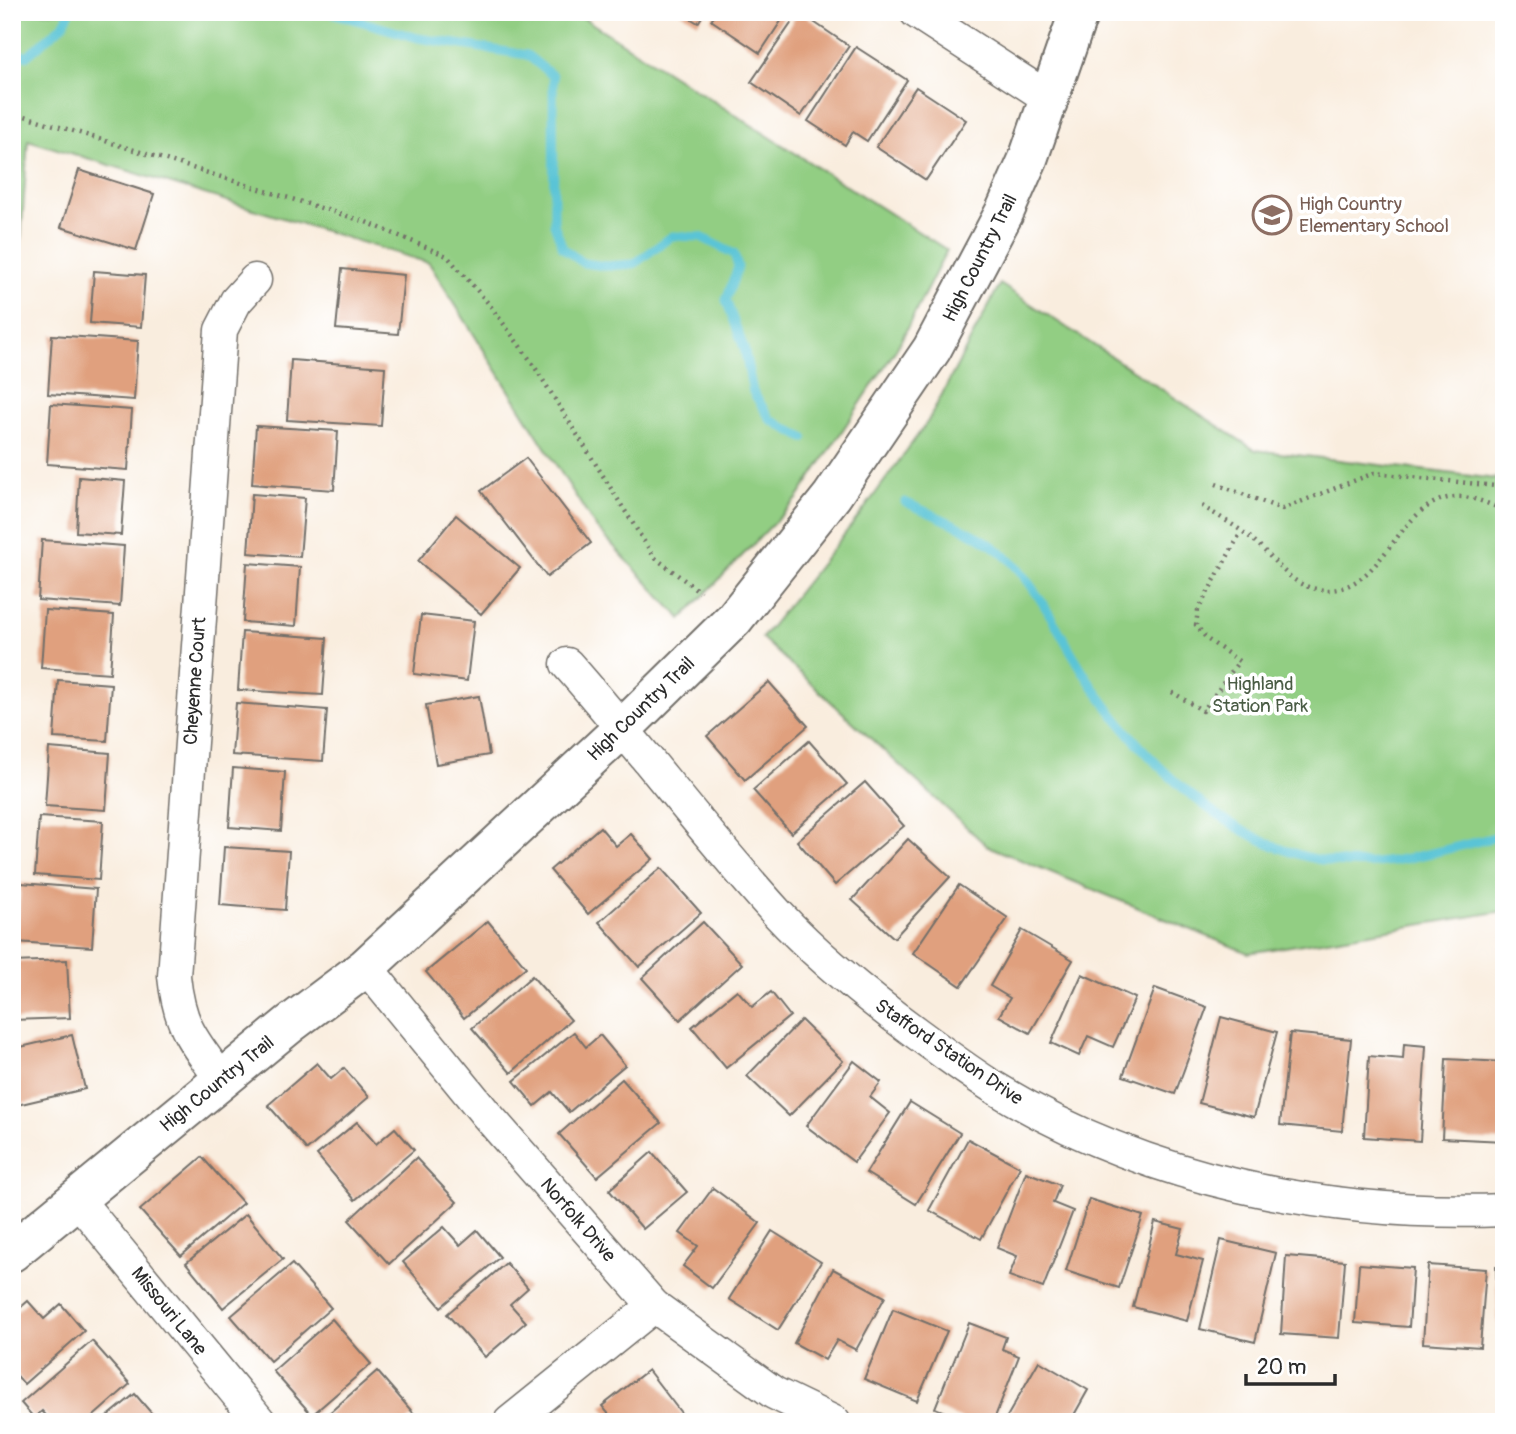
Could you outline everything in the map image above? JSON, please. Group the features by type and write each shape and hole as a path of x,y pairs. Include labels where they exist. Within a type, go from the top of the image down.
{"street":[{"path":"916,12 1050,99"},
{"name":"High Country Trail","path":"12,1252 222,1080 366,967 624,727 734,619 832,496 911,383 1004,213 1050,99 1079,12"},
{"name":"Cheyenne Court","path":"222,1080 189,1036 177,1007 174,976 221,330 236,301 255,280"},
{"name":"Stafford Station Drive","path":"567,664 624,727 777,913 814,950 853,986 995,1088 1091,1137 1139,1156 1229,1184 1378,1209 1504,1210"},
{"name":"Norfolk Drive","path":"366,967 486,1114 654,1306 774,1393 834,1422"},
{"name":"Missouri Lane","path":"77,1199 260,1422"},
{"path":"510,1422 654,1306"}],"path":[{"path":"12,113 366,222 447,256 489,304 531,361 654,556 700,592"},
{"path":"1216,484 1283,509 1374,473 1504,487"},
{"path":"1202,506 1241,531 1296,582 1328,590 1346,587 1371,572 1405,527 1432,504 1463,497 1504,510"},
{"path":"1172,692 1203,711 1238,662 1207,639 1196,625 1198,610 1241,531"}],"green space":[{"path":"12,12 574,12 947,250 897,348 797,499 681,619 594,525 429,263 28,140 12,365"},
{"name":"Highland Station Park","path":"1000,284 1255,450 1504,480 1504,911 1248,953 987,846 762,638 862,512 928,421"}],"building":[{"path":"680,12 705,12 698,23"},
{"path":"716,12 787,12 760,53 711,20"},
{"path":"799,12 849,46 801,116 751,82"},
{"path":"856,47 907,80 867,141 853,132 845,145 808,121"},
{"path":"916,87 966,120 926,180 876,147"},
{"path":"79,170 154,194 136,250 61,227"},
{"path":"342,269 404,275 398,334 336,329"},
{"path":"94,271 145,275 141,327 90,323"},
{"path":"52,335 138,341 134,400 48,394"},
{"path":"291,360 385,367 381,426 287,420"},
{"path":"51,404 132,410 128,470 47,464"},
{"path":"256,426 338,431 334,490 252,484"},
{"path":"526,458 591,543 547,577 481,491"},
{"path":"79,477 125,481 121,535 76,532"},
{"path":"252,494 305,498 300,557 248,553"},
{"path":"456,515 520,568 481,614 418,561"},
{"path":"42,540 124,546 120,606 38,600"},
{"path":"247,563 300,567 296,626 243,622"},
{"path":"45,610 114,615 110,673 41,668"},
{"path":"421,615 474,621 467,681 414,674"},
{"path":"242,632 327,638 323,695 238,690"},
{"path":"58,680 111,684 107,741 54,738"},
{"path":"769,682 808,726 745,780 707,736"},
{"path":"479,696 489,755 436,764 426,705"},
{"path":"236,703 327,710 323,761 232,755"},
{"path":"809,741 847,784 791,833 753,790"},
{"path":"49,748 110,753 106,810 45,806"},
{"path":"233,768 285,772 281,831 229,827"},
{"path":"865,782 904,826 835,885 797,841"},
{"path":"39,817 103,821 99,880 35,875"},
{"path":"600,827 616,846 631,834 653,859 588,914 550,870"},
{"path":"908,839 950,877 894,938 852,900"},
{"path":"224,847 289,851 285,910 220,905"},
{"path":"661,868 701,913 639,967 599,922"},
{"path":"21,883 96,889 92,947 16,942"},
{"path":"959,885 1008,918 961,986 913,953"},
{"path":"488,921 526,967 464,1018 426,972"},
{"path":"703,922 742,964 680,1020 642,978"},
{"path":"1022,930 1073,960 1030,1033 999,1016 1010,998 990,986"},
{"path":"67,960 70,1018 12,1020 12,962"},
{"path":"1082,974 1135,998 1113,1047 1088,1036 1079,1056 1051,1043"},
{"path":"532,976 571,1020 511,1073 472,1028"},
{"path":"1155,988 1207,1007 1175,1094 1123,1076"},
{"path":"737,990 752,1007 771,992 790,1016 726,1068 692,1027"},
{"path":"1221,1017 1277,1032 1254,1117 1199,1103"},
{"path":"801,1020 843,1061 789,1116 747,1076"},
{"path":"574,1032 586,1047 600,1035 625,1065 569,1112 552,1092 535,1106 514,1081"},
{"path":"1290,1033 1351,1039 1342,1131 1280,1125"},
{"path":"72,1035 85,1089 17,1105 12,1086 12,1049"},
{"path":"1404,1044 1426,1046 1420,1141 1364,1137 1369,1056 1403,1059"},
{"path":"1446,1059 1504,1062 1504,1141 1442,1138"},
{"path":"854,1061 881,1082 870,1097 890,1113 854,1162 806,1126"},
{"path":"317,1063 331,1079 344,1068 369,1097 307,1150 268,1105"},
{"path":"622,1079 661,1123 597,1177 559,1134"},
{"path":"910,1102 960,1133 916,1204 866,1173"},
{"path":"357,1122 376,1144 395,1128 414,1150 355,1200 317,1155"},
{"path":"968,1139 1020,1167 981,1239 929,1210"},
{"path":"652,1152 687,1192 643,1229 609,1190"},
{"path":"202,1157 243,1203 181,1256 140,1210"},
{"path":"416,1158 457,1202 389,1264 349,1220"},
{"path":"1026,1172 1060,1185 1053,1203 1073,1211 1043,1288 1009,1276 1017,1256 997,1248"},
{"path":"713,1188 760,1223 712,1288 683,1266 698,1246 680,1233"},
{"path":"1089,1199 1143,1216 1119,1288 1066,1271"},
{"path":"246,1214 283,1259 223,1308 186,1263"},
{"path":"1155,1222 1183,1229 1176,1254 1203,1261 1187,1321 1133,1307"},
{"path":"444,1227 460,1245 477,1230 500,1257 441,1307 403,1262"},
{"path":"772,1231 821,1262 778,1330 729,1299"},
{"path":"1221,1240 1276,1253 1255,1342 1200,1329"},
{"path":"1286,1256 1345,1261 1339,1338 1281,1334"},
{"path":"506,1263 528,1288 510,1304 526,1322 485,1357 447,1314"},
{"path":"292,1264 331,1308 270,1361 231,1316"},
{"path":"1359,1264 1413,1268 1409,1327 1355,1323"},
{"path":"1428,1265 1486,1269 1480,1347 1423,1343"},
{"path":"1504,1266 1504,1354 1499,1354 1496,1267"},
{"path":"833,1269 885,1297 856,1350 837,1340 825,1360 794,1343"},
{"path":"28,1301 44,1319 61,1304 84,1331 24,1384 12,1370 12,1315"},
{"path":"893,1309 947,1331 917,1401 864,1379"},
{"path":"332,1319 371,1364 312,1415 273,1371"},
{"path":"969,1323 1006,1337 1002,1349 1019,1356 993,1422 969,1422 935,1408"},
{"path":"92,1341 130,1384 87,1422 52,1422 42,1411 34,1418 21,1403"},
{"path":"1039,1361 1088,1390 1070,1422 1004,1422"},
{"path":"648,1370 688,1422 615,1422 602,1406"},
{"path":"377,1371 415,1415 407,1422 319,1422"},
{"path":"135,1394 159,1422 101,1422"}],"waterway":[{"path":"12,52 27,56 63,25 70,12"},
{"path":"329,12 418,38 527,55 553,76 554,224 563,248 583,263 606,266 634,264 672,236 701,237 734,254 738,267 726,300 744,348 753,392 771,420 804,438"},
{"path":"905,502 966,530 1007,557 1050,615 1098,694 1153,760 1221,817 1259,839 1299,855 1341,863 1400,860 1504,835"}],"place":[{"name":"High Country Elementary School","path":"1272,215"}]}
